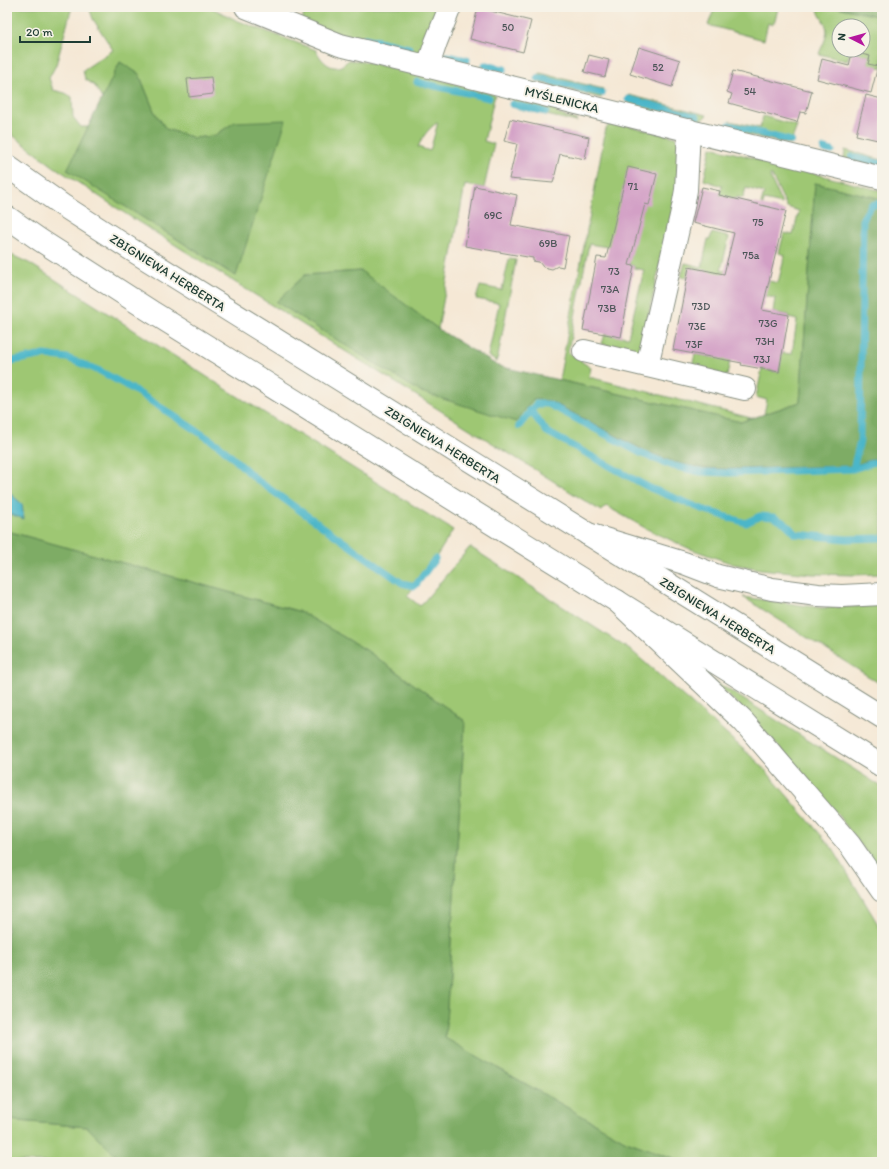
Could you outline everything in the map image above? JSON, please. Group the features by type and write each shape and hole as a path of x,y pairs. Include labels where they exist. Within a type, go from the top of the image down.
{"main road":[{"name":"MYŚLENICKA","path":"246,7 340,45 882,178"},
{"path":"428,66 450,7"},
{"path":"646,366 683,207 686,190 689,130"},
{"name":"ZBIGNIEWA HERBERTA","path":"7,166 62,205 135,252 882,717"},
{"path":"7,218 165,320 882,766"},
{"path":"584,351 745,390"},
{"path":"588,534 684,563 718,576 772,589 818,595 842,596 882,594"},
{"path":"617,601 743,721 850,845 882,891"}],"green space":[{"path":"7,7 72,7 56,65 49,78 53,90 65,93 72,97 73,117 81,127 88,127 68,170 235,276 235,122 214,136 194,138 166,129 154,111 139,74 120,62 102,99 95,86 85,79 83,70 113,50 93,19 89,7 210,7 236,20 316,50 320,57 329,66 341,66 349,60 362,61 478,89 495,95 484,141 494,144 484,188 465,185 438,329 360,271 305,275 533,399 550,401 644,450 704,468 729,469 853,466 882,456 882,574 812,574 760,569 733,564 688,548 647,529 606,506 601,511 132,218 53,166 7,131","holes":["438,122 430,151 418,147 426,133"]},
{"path":"263,7 297,7 289,17"},
{"path":"304,7 444,7 422,53 418,55 299,22 303,18"},
{"path":"715,7 788,7 778,8 775,21 772,25 768,23 764,40 708,25"},
{"path":"818,7 837,7 882,17 882,68 868,64 869,58 871,58 871,18 831,18 831,57 819,54 827,34 826,26 820,15"},
{"path":"837,7 882,7 882,17"},
{"path":"835,58 848,58 847,61"},
{"path":"120,62 139,74 154,111 166,129 194,138 214,136 235,122 286,120 236,276 67,170"},
{"path":"540,73 603,89 601,98 537,82"},
{"path":"629,95 707,115 700,122 698,122 628,106 627,103"},
{"path":"513,98 554,108 558,114 576,120 577,122 512,107"},
{"path":"763,116 797,126 790,145 728,130 730,121 760,128"},
{"path":"613,122 675,137 679,143 677,188 641,349 631,351 602,344 605,334 628,337 644,270 634,268 634,266 630,265 625,246 620,249 589,244 568,352 591,368 589,377 751,418 741,422 559,380 606,128"},
{"path":"711,147 882,191 882,199 815,183 800,402 764,414 767,400 756,397 762,369 779,372 782,353 792,354 797,320 789,318 789,315 773,312 775,298 743,292 727,376 692,367 695,354 711,357 708,283 681,277 685,263 702,267 708,239 710,239 712,233 729,237 721,270 778,283 785,255 779,253 784,233 793,235 799,211 787,207 771,174 770,177 782,204 764,200 763,205 761,204 764,193 746,188 743,198 737,197 729,231 712,227 722,186 704,180"},
{"path":"845,150 882,160 882,169 844,159"},
{"path":"815,183 882,199 882,456 853,466 729,469 704,468 675,462 644,450 550,401 533,399 516,422 421,392 276,302 305,275 361,271 438,329 498,366 741,422 800,402"},
{"path":"7,253 29,263 226,389 453,530 435,559 407,596 420,606 470,547 633,652 760,764 833,849 882,931 882,1162 684,1162 626,1141 445,1038 465,721 366,650 301,612 7,531"},
{"path":"509,259 516,260 497,362 488,356 499,303 476,299 480,286 502,290"},
{"path":"7,531 301,612 366,650 465,721 445,1038 626,1141 684,1162 123,1162 87,1127 7,1120"},
{"path":"743,597 822,608 882,605 882,685"},
{"path":"713,680 882,787 882,873 831,806 770,737"},
{"path":"7,1120 87,1127 123,1162 7,1162"}],"water":[{"path":"7,488 22,504 24,519 7,513"}],"building":[{"path":"478,8 531,21 523,52 470,39"},
{"path":"639,47 680,60 672,87 630,74"},
{"path":"589,55 609,60 605,77 584,72"},
{"path":"851,58 870,58 868,64 878,66 871,93 817,79 822,59 849,66"},
{"path":"733,71 812,91 806,113 800,112 797,122 729,103 732,94 727,92"},
{"path":"211,77 213,94 189,97 187,79"},
{"path":"866,95 882,99 882,141 856,135"},
{"path":"510,119 589,137 585,159 560,154 553,183 509,179 517,144 504,141"},
{"path":"628,167 657,174 649,205 645,204 629,265 634,266 621,337 583,330 597,257 606,258"},
{"path":"475,186 517,195 511,225 569,236 563,267 558,266 552,269 543,267 539,262 533,261 533,258 465,246"},
{"path":"702,187 720,191 719,195 786,211 762,310 789,315 779,372 741,365 742,363 673,350 689,267 724,274 734,233 693,223"}],"waterway":[{"path":"365,38 409,48"},
{"path":"447,56 467,60"},
{"path":"485,65 504,69"},
{"path":"538,78 602,93"},
{"path":"417,82 489,98"},
{"path":"628,99 697,117"},
{"path":"512,104 546,112"},
{"path":"729,125 791,141"},
{"path":"824,149 832,151"},
{"path":"852,157 882,164"},
{"path":"853,469 860,441 863,218 871,205 882,203"},
{"path":"7,362 44,355 67,358 100,371 134,390 220,446 257,480 402,583 415,586 435,559"},
{"path":"519,426 536,404 548,404 642,454 673,466 701,472 729,473 853,469 882,460"},
{"path":"530,410 547,432 650,488 702,509 746,523 760,516 773,517 785,523 796,534 846,539 882,538"}]}
